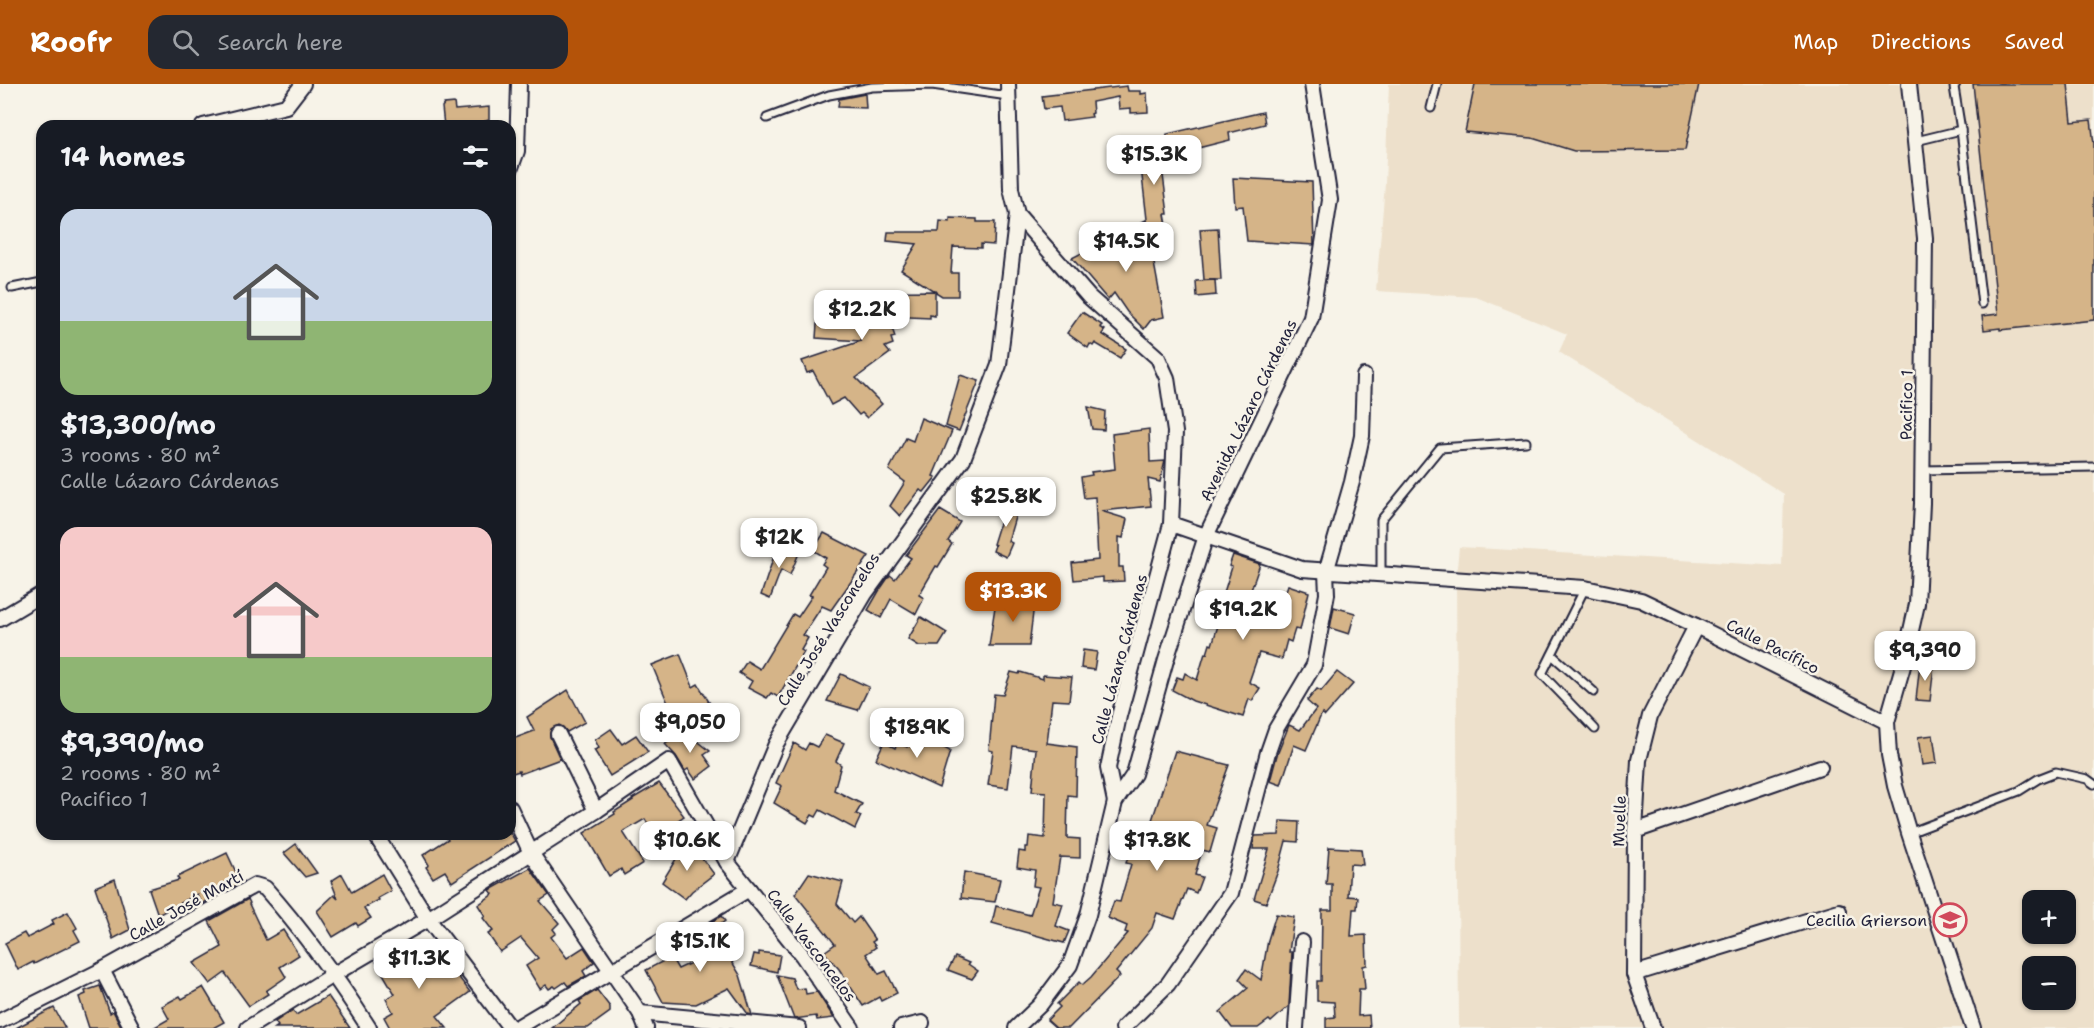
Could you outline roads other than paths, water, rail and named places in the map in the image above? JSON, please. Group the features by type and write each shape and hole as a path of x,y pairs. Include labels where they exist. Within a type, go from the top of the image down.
{"street":[{"path":"228,120 286,106 303,84"},
{"path":"516,154 519,84"},
{"name":"Avenida Lázaro Cárdenas","path":"1206,536 1311,318 1330,200 1312,84"},
{"name":"Pacifico 1","path":"1887,722 1917,604 1922,503 1925,238 1910,84"},
{"name":"Calle José Vasconcelos","path":"727,862 776,744 865,594 963,459 999,365 1017,214 1011,189 1008,90"},
{"name":"Calle José Vasconcelos","path":"1017,214 1089,297 1158,358 1167,378 1175,432 1171,524"},
{"path":"1123,1028 1168,984 1231,893 1276,729 1314,665 1327,594 1326,572 1352,482 1362,436 1364,376"},
{"path":"1171,524 1206,536"},
{"name":"Calle Lázaro Cárdenas","path":"1115,802 1108,768 1119,716 1171,524"},
{"name":"Calle Pacífico","path":"1206,536 1302,569 1585,588 1641,600 1887,722"},
{"name":"Calle Lázaro Cárdenas","path":"1016,1028 1040,1005 1070,965 1088,915 1115,802 1134,774 1166,660 1206,536"},
{"path":"0,619 36,598"},
{"name":"Muelle","path":"1653,1028 1634,974 1635,831 1639,760 1650,716 1696,626"},
{"path":"1887,722 1889,755 1895,786 1973,1028"},
{"path":"248,1028 334,974 428,920 596,812 558,734"},
{"name":"Calle Vasconcelos","path":"596,812 669,761 727,862 802,955 852,1028"},
{"path":"1635,831 1820,767"},
{"path":"516,821 531,853 640,1013 646,1028"},
{"path":"379,840 428,920 508,1025 515,1028 749,889"},
{"name":"Calle José Martí","path":"0,1021 102,970 255,885 269,892 334,974 369,1028"},
{"path":"1634,974 1839,911"},
{"path":"1296,1028 1302,942"},
{"path":"102,970 132,1028"},
{"path":"640,1013 799,1028"},
{"path":"901,1028 922,1023"},
{"path":"845,1028 857,1028"}],"lane":[{"path":"1431,108 1437,84"},
{"path":"766,118 828,95 872,87 932,85 1008,90"},
{"path":"1955,85 1982,304"},
{"path":"1916,141 1961,130"},
{"path":"12,288 36,283"},
{"path":"1381,575 1381,520 1440,448 1526,442"},
{"path":"1922,470 2094,467"},
{"path":"1585,588 1542,674 1595,729"},
{"path":"1552,655 1594,692"},
{"path":"1909,833 2019,791 2038,779 2056,772 2087,779 2094,784"}],"place":[{"name":"Cecilia Grierson","path":"1950,920"}]}
